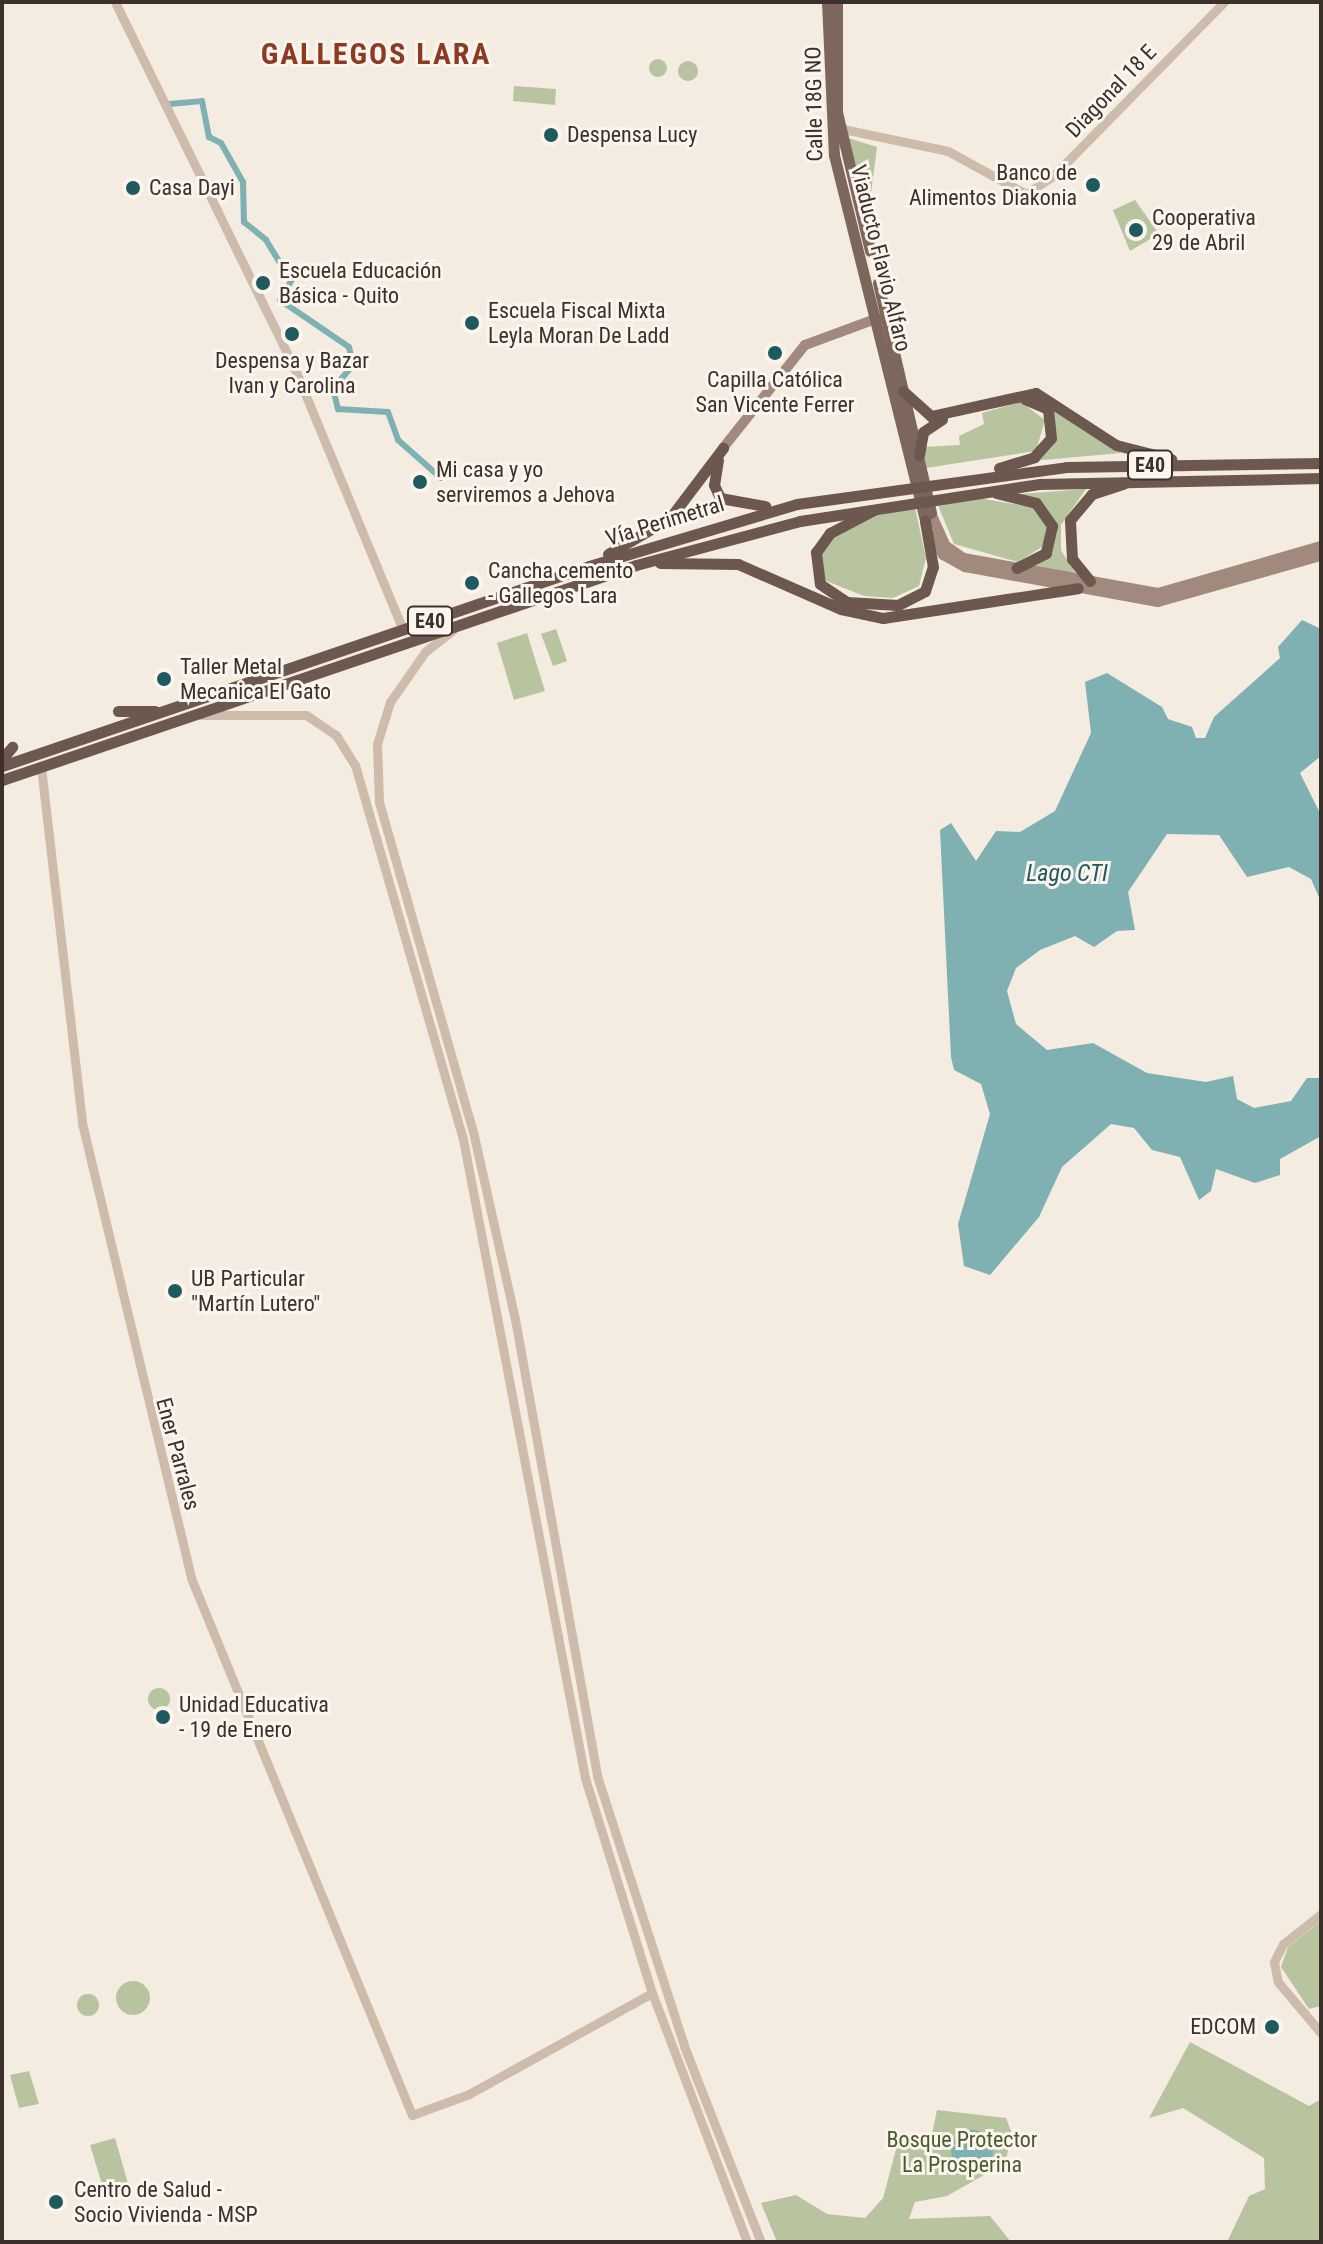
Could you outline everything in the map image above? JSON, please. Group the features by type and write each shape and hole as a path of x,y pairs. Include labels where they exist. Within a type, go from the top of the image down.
{"highway":[{"path":"903,388 931,416 1032,392 1119,447 1228,464"},
{"path":"918,463 923,432 941,419 1018,400 1045,406 1053,429 1044,449 979,474"},
{"path":"723,448 714,485 726,502 797,504"},
{"path":"589,566 670,518 723,448"},
{"name":"Vía Perimetral","path":"2,766 589,566 797,504 979,474 1321,463"},
{"path":"1103,587 1068,545 1077,507 1113,486 1164,478"},
{"name":"Vía Perimetral","path":"2,780 636,565 887,504 964,491 1164,478 1321,478"},
{"path":"964,491 1023,498 1048,514 1048,550 1017,568"},
{"path":"887,504 819,544 815,572 832,595 880,607 919,597 933,572 928,517"},
{"path":"636,565 731,562 841,609 883,618 1078,588"},
{"path":"118,711 164,712"},
{"path":"2,759 12,747"}],"main road":[{"name":"Viaducto Flavio Alfaro","path":"832,2 827,113 903,388 928,517"},
{"name":"Viaducto Flavio Alfaro","path":"854,206 874,319 904,435 918,463"},
{"path":"892,310 903,388"},
{"path":"723,448 805,345 874,319"},
{"path":"928,517 955,554 1139,595 1176,600 1253,567 1321,546"},
{"path":"928,517 937,548 957,564 1078,588 1103,587"},
{"path":"1253,567 1321,556"}],"street":[{"path":"115,2 311,414 403,630"},
{"name":"Calle 18G NO","path":"832,2 831,166 874,319"},
{"name":"Diagonal 18 E","path":"831,126 948,151 1017,194 1054,175 1224,2"},
{"path":"469,623 414,666 384,716 376,758 379,802 436,992 435,1012 506,1343 585,1778 652,1993 747,2242"},
{"path":"198,715 270,710 327,727 355,765 425,995 435,1012 519,1340 597,1776 684,2046 761,2242"},
{"name":"Ener Parrales","path":"41,767 82,1123 191,1578 412,2115 469,2094 652,1993"},
{"path":"411,945 422,942"},
{"path":"1321,1914 1283,1944 1274,1962 1280,1984 1321,2033"}],"green space":[{"path":"654,59 662,59 667,68 665,75 654,77 649,72 649,64"},
{"path":"688,61 695,64 698,71 695,78 688,81 681,78 678,71 681,64"},
{"path":"514,86 556,89 555,105 513,101"},
{"path":"845,137 877,147 867,224"},
{"path":"1135,200 1159,234 1130,251 1113,210"},
{"path":"1021,402 1045,420 1036,451 926,468 923,447 960,445 959,436 984,424 982,413"},
{"path":"1050,408 1121,453 1032,461 1055,440"},
{"path":"1086,489 1061,525 1061,550 1076,574 1031,568 1054,526 1040,502 1020,494"},
{"path":"978,498 1037,508 1049,529 1042,547 1018,562 954,544 937,503"},
{"path":"915,508 926,558 919,586 893,598 864,596 819,578 824,542 869,517"},
{"path":"556,629 567,661 553,666 541,634"},
{"path":"527,633 545,691 514,700 497,643"},
{"path":"159,1688 167,1691 170,1699 167,1707 159,1710 151,1707 148,1699 151,1691"},
{"path":"1321,1921 1321,2006 1309,2009 1281,1967 1288,1947"},
{"path":"133,1981 145,1986 150,1998 145,2010 133,2015 121,2010 116,1998 121,1986"},
{"path":"88,1994 96,1997 99,2005 96,2013 88,2016 80,2013 77,2005 80,1997"},
{"path":"1190,2042 1309,2106 1321,2099 1321,2242 1227,2242 1249,2196 1265,2189 1264,2158 1183,2108 1149,2118"},
{"path":"29,2071 39,2104 19,2108 10,2075"},
{"name":"Bosque Protector La Prosperina","path":"937,2110 1006,2118 1012,2134 1005,2163 947,2196 915,2202 909,2219 990,2216 1011,2242 777,2242 761,2203 796,2195 827,2214 865,2218 883,2198 897,2146 931,2139"},
{"path":"115,2138 129,2187 105,2194 90,2145"}],"water":[{"name":"Lago CTI","path":"1302,620 1321,629 1321,756 1300,773 1321,815 1321,902 1311,879 1289,867 1247,877 1219,835 1167,834 1128,892 1135,930 1117,931 1094,947 1075,936 1040,950 1016,968 1007,991 1016,1024 1047,1050 1093,1043 1147,1073 1206,1082 1233,1076 1237,1099 1254,1108 1291,1101 1307,1078 1321,1078 1321,1136 1280,1159 1280,1175 1255,1183 1216,1169 1211,1191 1199,1200 1180,1157 1152,1150 1134,1128 1111,1124 1062,1167 1039,1217 990,1275 964,1266 958,1224 990,1114 981,1084 954,1070 951,1057 940,830 951,823 976,861 996,831 1020,832 1055,811 1091,733 1085,682 1107,673 1162,707 1168,719 1192,727 1196,738 1205,738 1214,717 1280,658 1278,647"},
{"path":"972,2130 987,2136 993,2151 987,2166 972,2172 957,2166 951,2151 957,2136"}],"waterway":[{"path":"169,104 202,101 209,137 221,143 243,182 244,222 266,240 291,281 280,300 349,347 353,365 333,389 338,409 388,412 398,440 441,478"}],"place":[{"name":"Despensa Lucy","path":"551,135"},
{"name":"Banco de Alimentos Diakonia","path":"1093,185"},
{"name":"Casa Dayi","path":"133,188"},
{"name":"Cooperativa 29 de Abril","path":"1136,230"},
{"name":"Escuela Educación Básica - Quito","path":"263,283"},
{"name":"Escuela Fiscal Mixta Leyla Moran De Ladd","path":"472,323"},
{"name":"Despensa y Bazar Ivan y Carolina","path":"292,334"},
{"name":"Capilla Católica San Vicente Ferrer","path":"775,353"},
{"name":"Mi casa y yo serviremos a Jehova","path":"420,482"},
{"name":"Cancha cemento - Gallegos Lara","path":"472,583"},
{"name":"Taller Metal Mecanica El Gato","path":"164,679"},
{"name":"UB Particular \"Martín Lutero\"","path":"175,1291"},
{"name":"Unidad Educativa - 19 de Enero","path":"163,1717"},
{"name":"EDCOM","path":"1272,2027"},
{"name":"Centro de Salud - Socio Vivienda - MSP","path":"56,2202"}],"district":[{"name":"GALLEGOS LARA","path":"376,54"}]}
